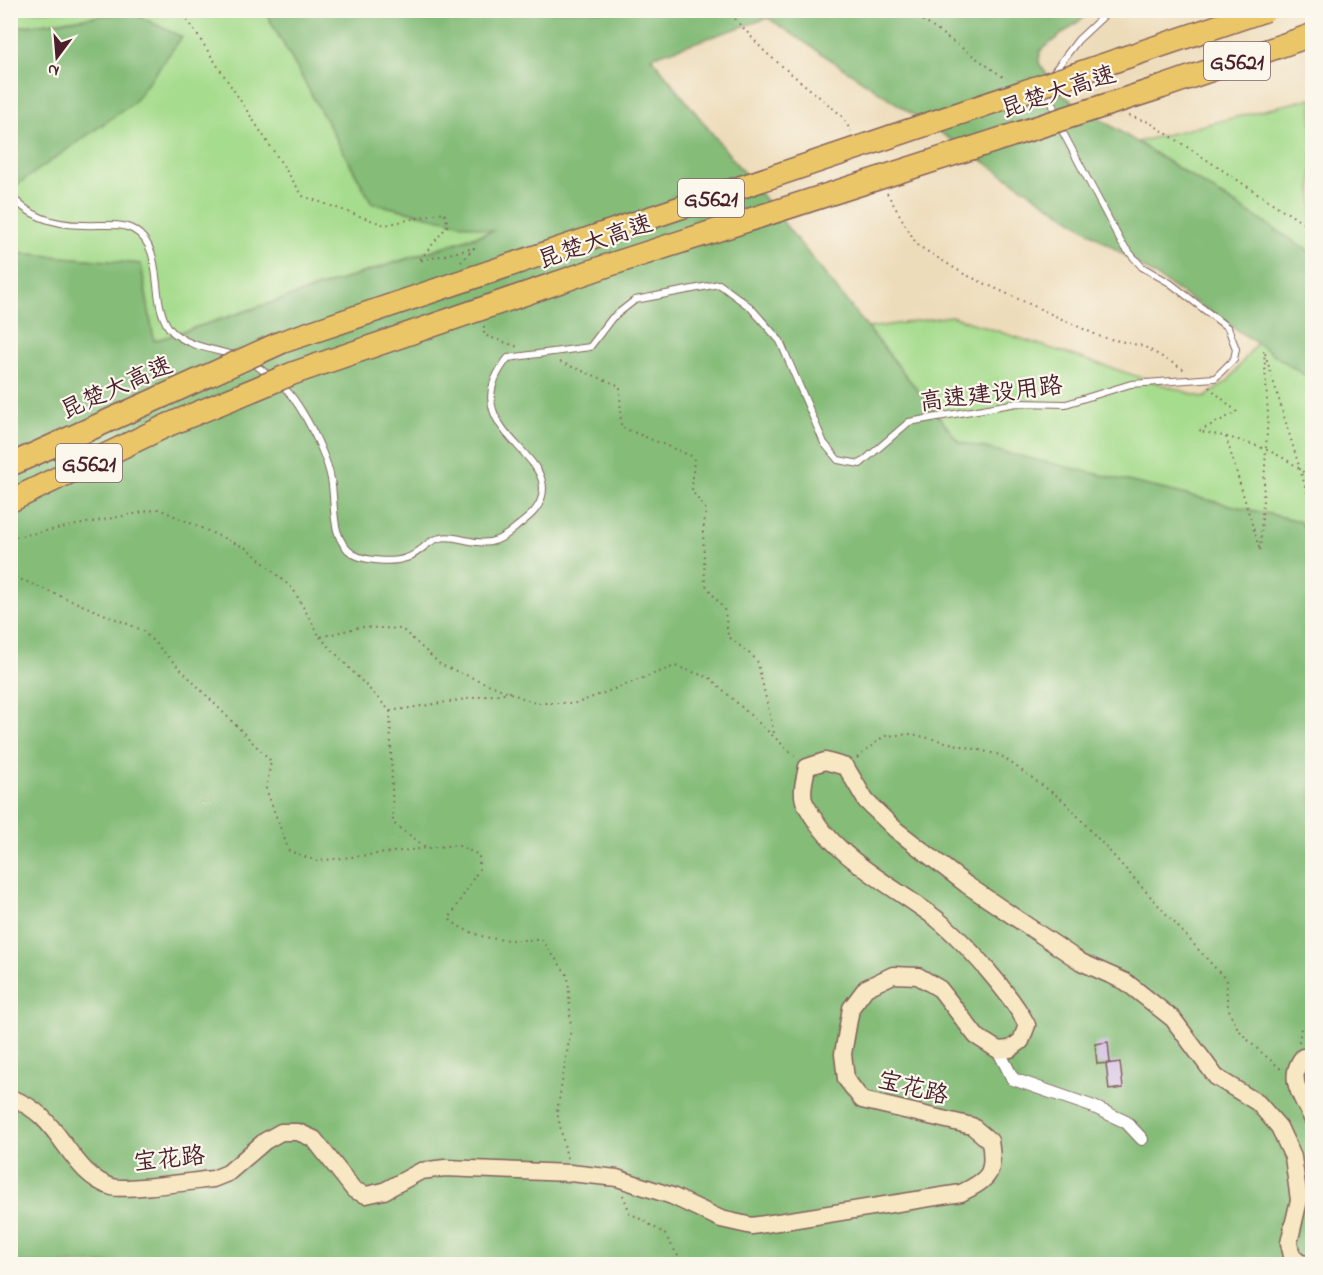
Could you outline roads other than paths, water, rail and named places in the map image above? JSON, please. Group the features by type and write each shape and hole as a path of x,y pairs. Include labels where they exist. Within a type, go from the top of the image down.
{"highway":[{"name":"昆楚大高速","path":"10,465 282,342 1266,10"},
{"name":"昆楚大高速","path":"10,501 168,425 294,373 630,258 1162,87 1312,35"}],"main road":[{"path":"998,1050 1010,1049 1021,1041 1027,1024 1017,1005 940,921 858,864 826,832 804,802 807,767 825,761 846,767 866,801 896,830 967,885 1081,962 1126,982 1173,1019 1216,1077 1258,1103 1279,1127 1293,1157 1299,1200 1289,1243 1292,1256 1300,1263 1307,1264"},
{"name":"宝花路","path":"10,1098 31,1106 47,1119 89,1175 114,1188 213,1179 228,1173 265,1141 281,1132 298,1131 314,1139 354,1190 366,1195 384,1191 421,1171 437,1169 570,1173 625,1181 672,1196 721,1219 752,1226 961,1193 983,1183 993,1162 990,1141 972,1126 862,1100 846,1079 843,1054 851,1008 866,988 893,975 918,976 940,989 976,1036 998,1050"},
{"path":"1308,1057 1296,1066 1294,1081 1312,1118"}],"street":[{"path":"998,1050 1013,1079 1094,1107 1126,1122 1142,1139"}],"lane":[{"name":"高速建设用路","path":"10,194 19,206 40,218 82,225 112,224 134,230 150,246 162,311 170,329 193,343 248,359 284,387 318,438 331,479 332,504 341,544 355,555 376,560 405,559 434,540 451,536 488,543 503,538 534,513 543,494 539,473 495,417 489,398 498,370 508,358 544,356 590,347 612,318 635,300 719,284 750,308 780,342 824,443 838,460 860,464 909,422 1017,403 1066,404 1131,384 1215,378 1234,359 1236,349 1228,328 1170,283 1142,267 1122,244 1062,132 1049,94 1052,72 1078,40 1110,10"}]}
